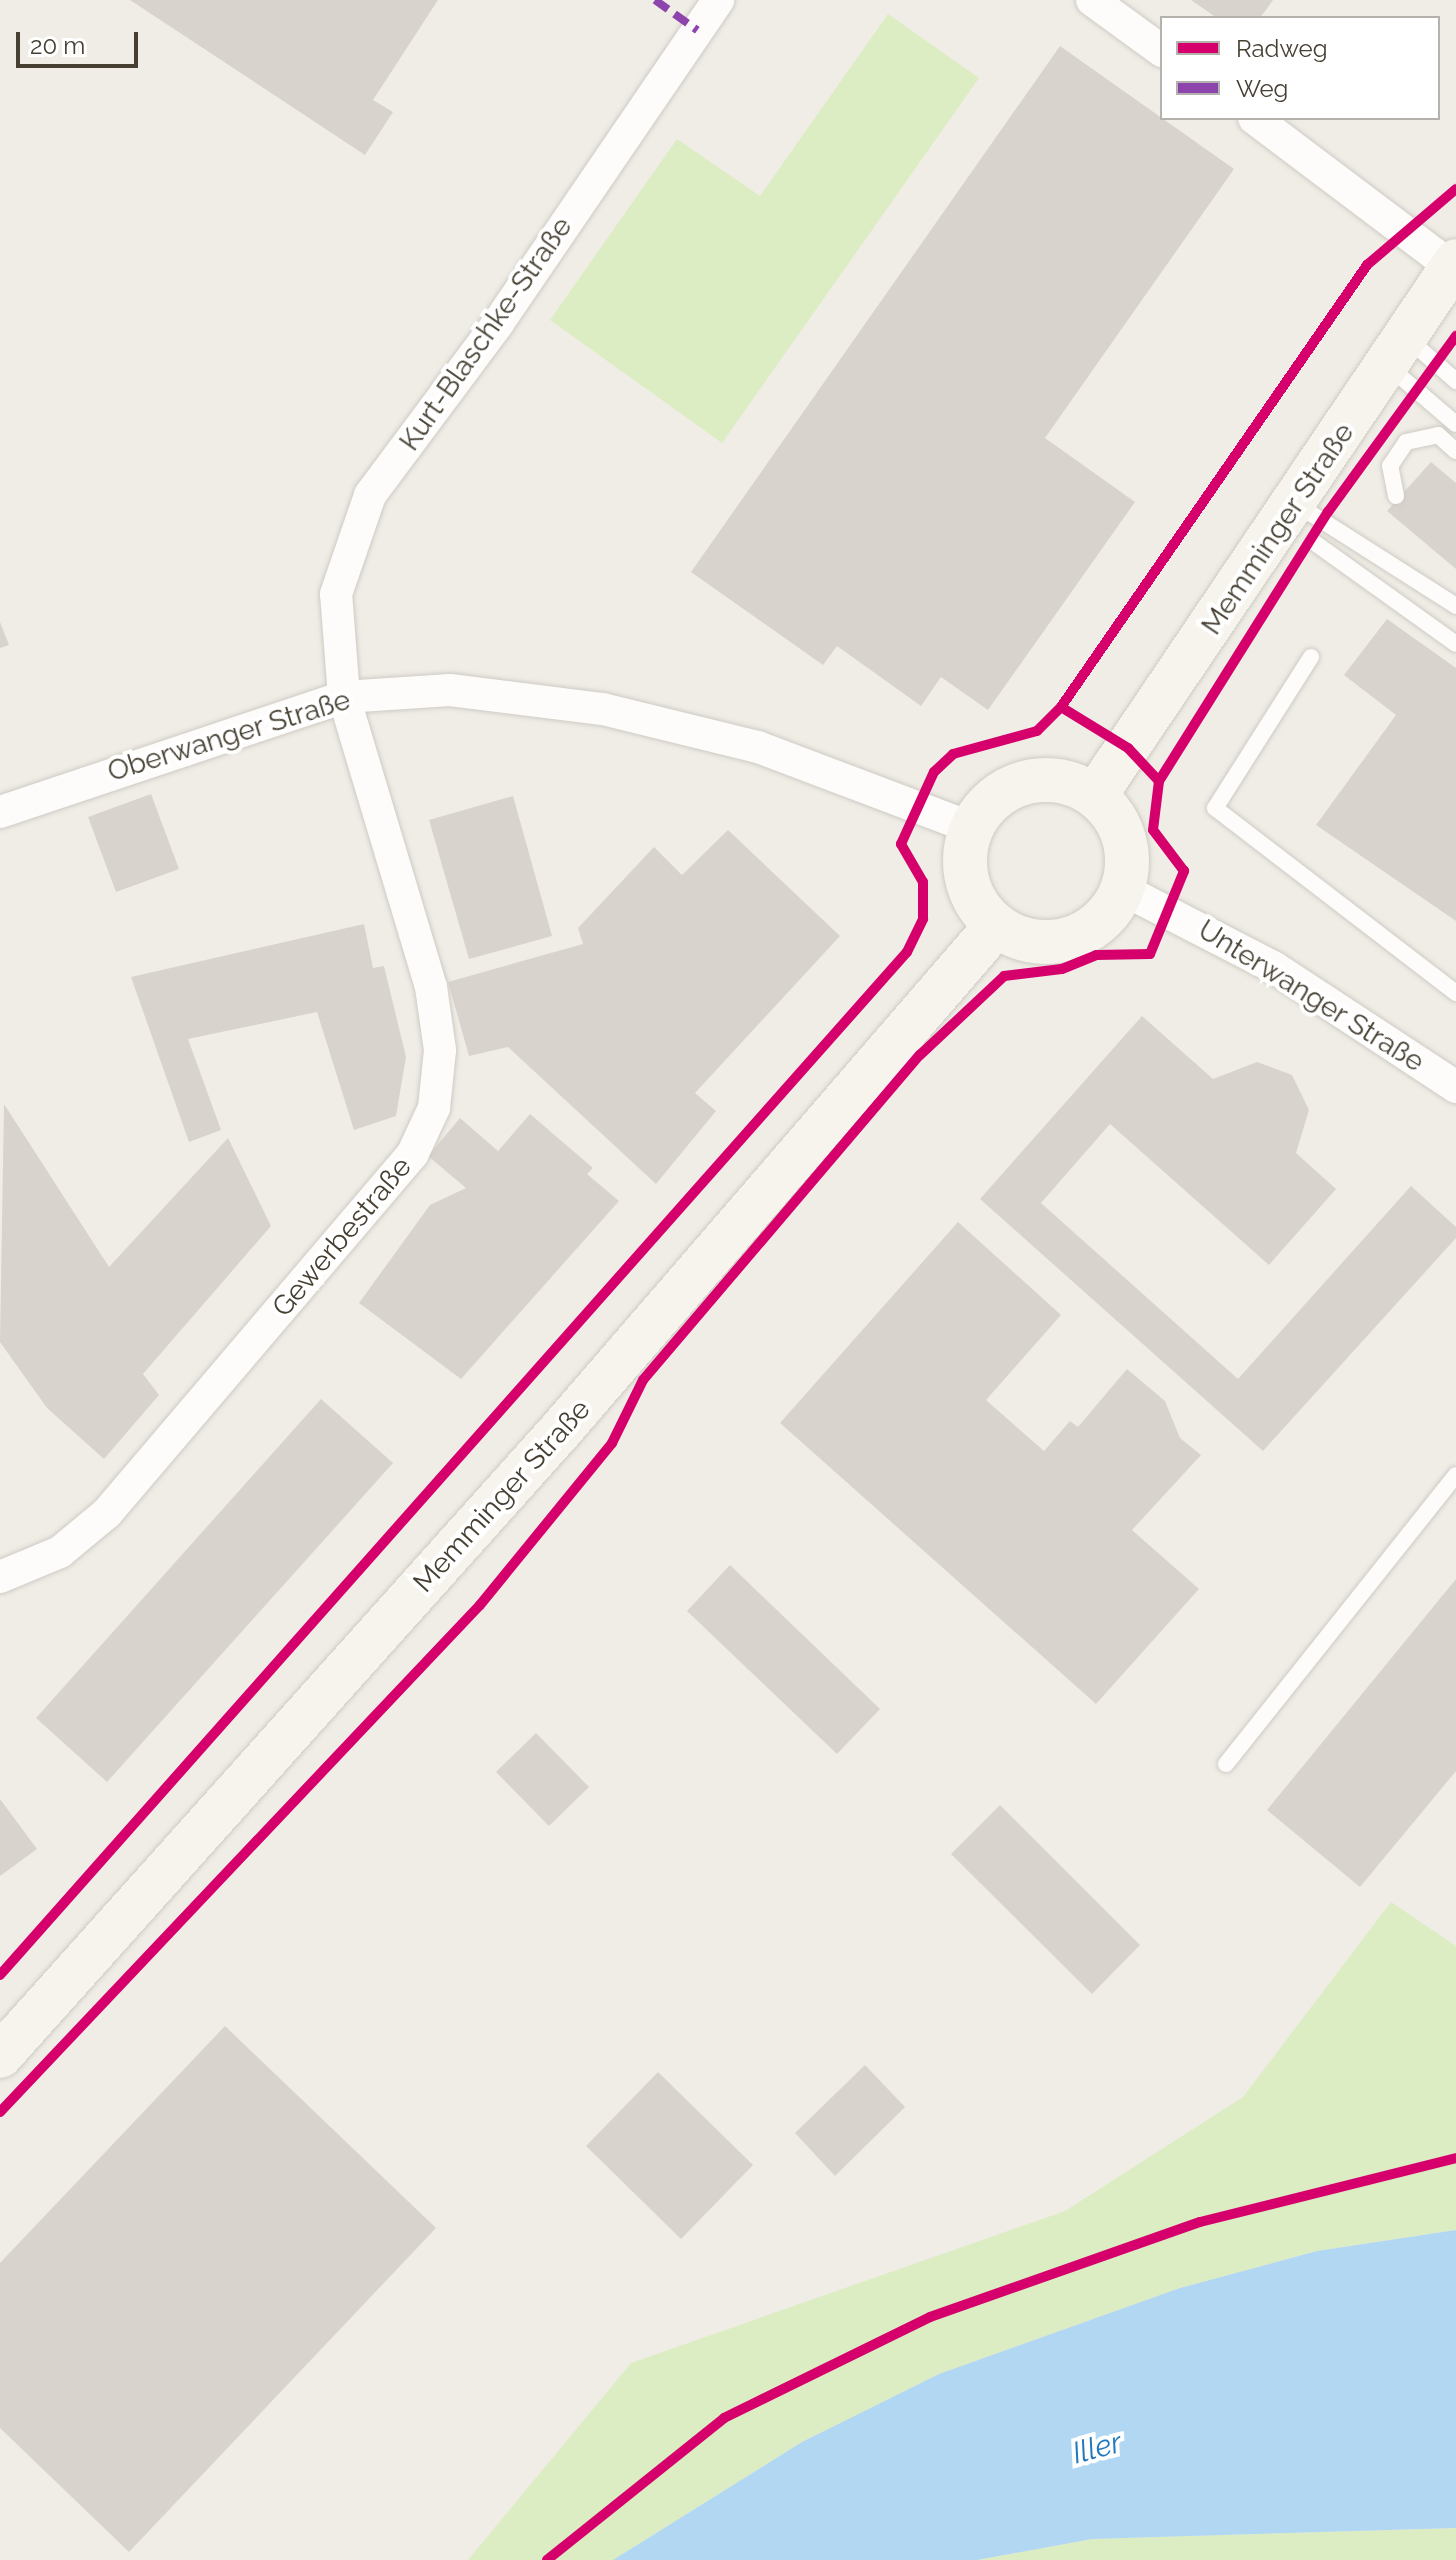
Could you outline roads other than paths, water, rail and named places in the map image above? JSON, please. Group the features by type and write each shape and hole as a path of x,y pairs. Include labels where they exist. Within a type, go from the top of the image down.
{"main road":[{"name":"Memminger Straße","path":"1096,794 1296,504 1454,264"},
{"path":"1062,779 1096,794 1126,848 1122,889 1095,923 1065,940 1013,937 995,927 968,881 972,828 994,800 1037,780 1062,779"},
{"name":"Memminger Straße","path":"0,2056 560,1431 995,927"}],"street":[{"name":"Kurt-Blaschke-Straße","path":"344,697 336,594 370,495 498,323 718,0"},
{"path":"1092,0 1160,50"},
{"path":"1257,120 1454,264"},
{"name":"Oberwanger Straße","path":"0,812 344,697 450,690 603,709 758,747 972,828"},
{"name":"Gewerbestraße","path":"0,1577 60,1552 107,1513 413,1153 434,1108 440,1050 431,987 344,697"},
{"name":"Unterwanger Straße","path":"1122,889 1275,968 1456,1087"}],"lane":[{"path":"1396,350 1456,381"},
{"path":"1396,350 1456,424"},
{"path":"1396,496 1390,466 1406,442 1438,435 1456,451"},
{"path":"1296,504 1456,606"},
{"path":"1315,543 1456,644"},
{"path":"1311,657 1215,808 1456,993"},
{"path":"1226,1764 1456,1475"}],"water":[{"name":"Iller","path":"1456,2230 1456,2528 1092,2539 977,2560 613,2560 802,2442 939,2374 1180,2288 1317,2251"}]}
